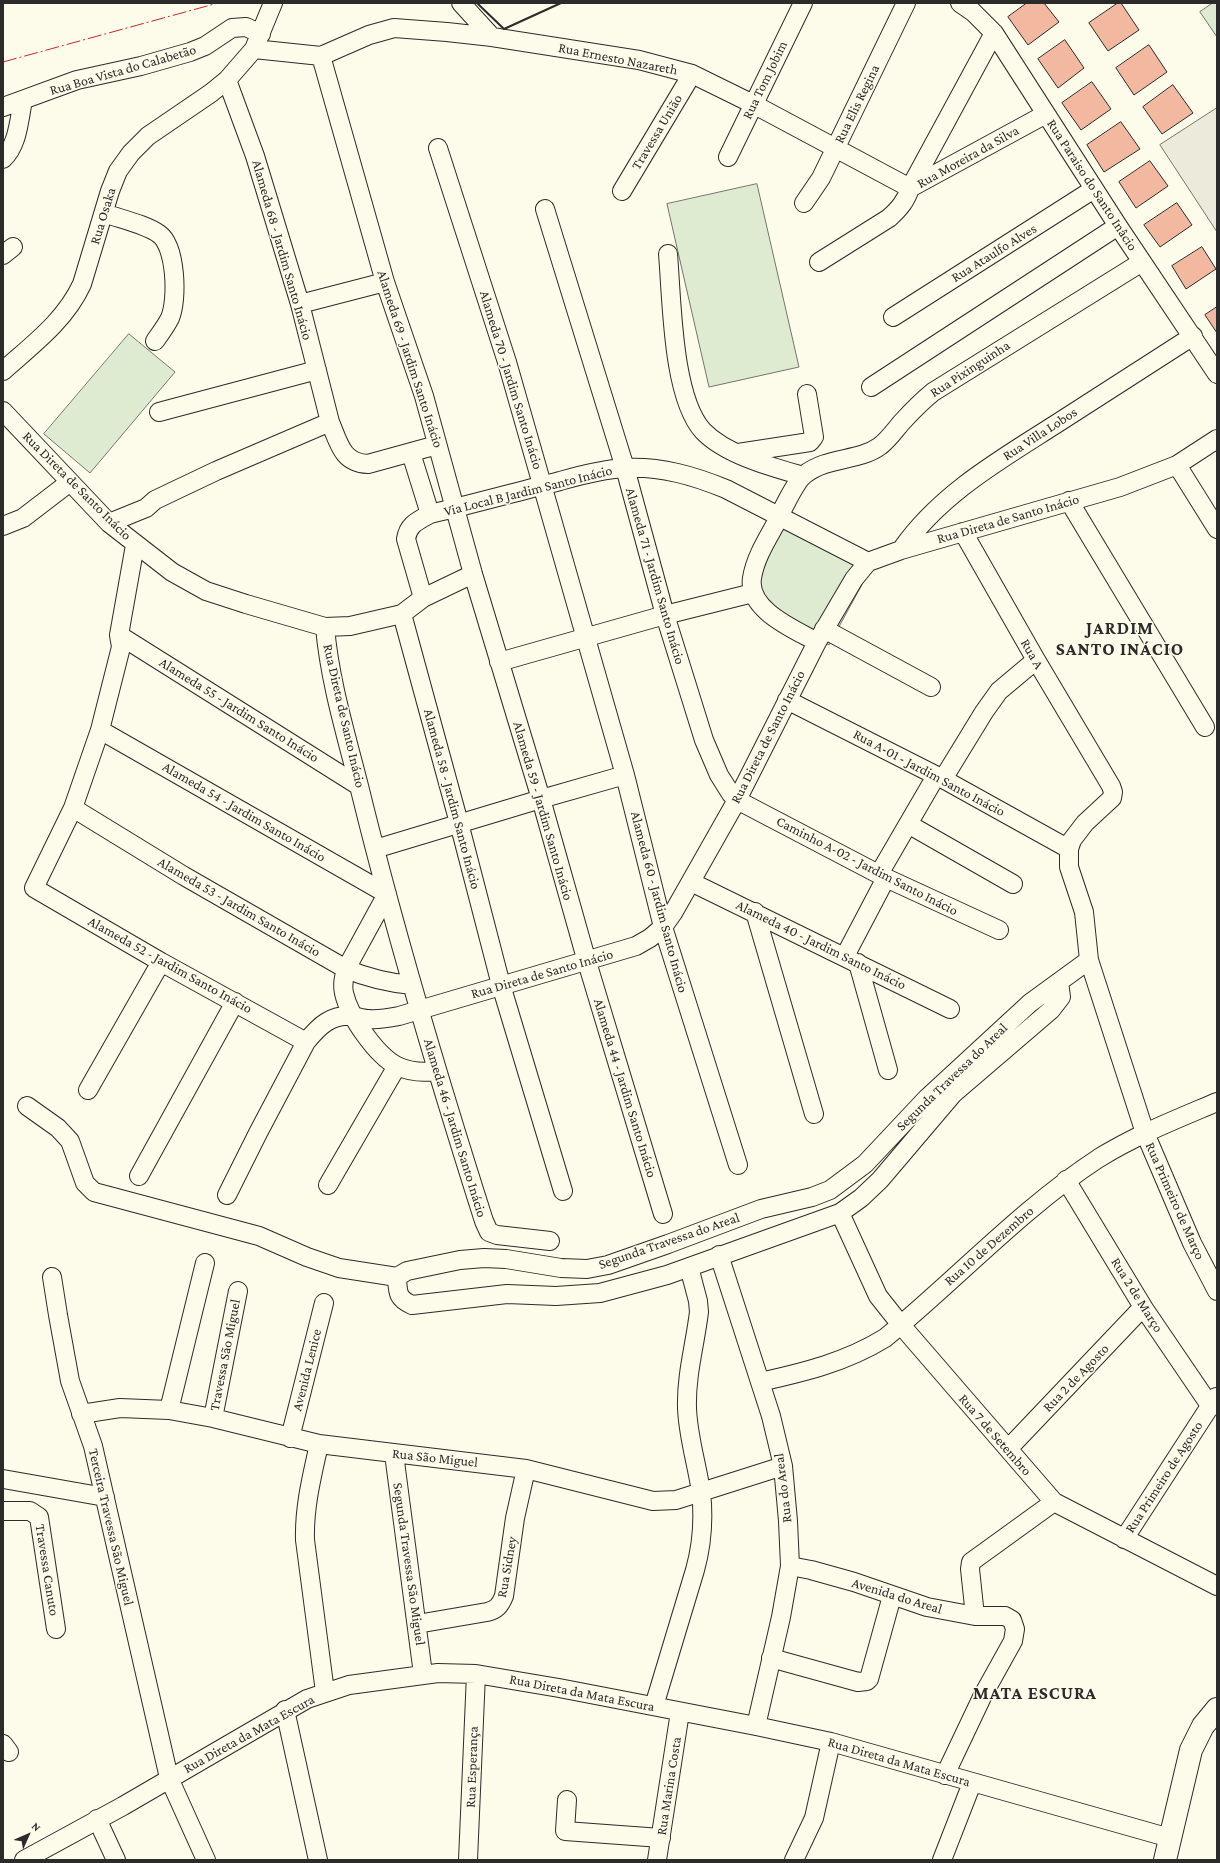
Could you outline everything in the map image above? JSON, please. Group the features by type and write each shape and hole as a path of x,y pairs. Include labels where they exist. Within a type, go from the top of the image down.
{"main road":[{"path":"1165,1860 1191,1750 1203,1726 1217,1709"}],"street":[{"name":"Rua Osaka","path":"3,372 55,324 70,307 82,284 110,191 118,171 131,153 148,136 211,94 227,80 258,41 273,3"},
{"path":"461,3 492,37"},
{"name":"Rua Tom Jobim","path":"728,157 803,3"},
{"name":"Rua Elis Regina","path":"804,204 821,178 906,3"},
{"name":"Rua Paraiso do Santo Inâcio","path":"960,3 973,12 994,33 1118,226 1217,374"},
{"name":"Rua Boa Vista do Calabetão","path":"3,107 97,74 141,66 190,52 204,46 232,28 246,27 258,41 321,56 369,35 394,28"},
{"name":"Rua Ernesto Nazareth","path":"394,28 492,37 638,60 692,74 753,104 910,188"},
{"path":"910,188 994,33"},
{"name":"Alameda 69 - Jardim Santo Inácio","path":"321,56 385,282 424,396 454,509 499,662"},
{"name":"Travessa União","path":"622,191 692,74"},
{"name":"Alameda 68 - Jardim Santo Inácio","path":"227,80 255,156 300,304 330,422 343,451 351,460 358,463 368,464 437,445"},
{"path":"3,159 9,153 16,138 23,100"},
{"name":"Rua Moreira da Silva","path":"819,262 889,218 906,200 910,188 1046,114"},
{"name":"Alameda 70 - Jardim Santo Inácio","path":"438,148 507,362 585,638"},
{"name":"Rua Ataulfo Alves","path":"893,317 1094,189"},
{"name":"Alameda 71 - Jardim Santo Inácio","path":"545,209 625,468 665,615 704,740 719,775 731,794 737,800"},
{"path":"104,213 158,233 167,242 170,248 174,302 169,319 155,341"},
{"path":"871,388 1118,226"},
{"path":"668,254 679,374 686,399 693,416 703,431 718,444 770,467 803,476 779,517 757,561 752,578 753,593 760,605 772,616 820,635 931,688"},
{"name":"Rua Pixinguinha","path":"803,476 825,464 874,450 892,435 917,405 933,392 1142,262"},
{"path":"300,304 385,282"},
{"name":"Rua Villa Lobos","path":"902,550 922,523 938,507 985,470 1193,336"},
{"path":"159,412 316,370"},
{"path":"737,453 810,442 814,437 807,394"},
{"name":"Rua Direta de Santo Inácio","path":"3,411 109,523 135,545 172,572 206,590 246,604 326,627 327,650 334,687 375,849 419,1010 501,985 586,962 636,946 650,938 663,927 691,882 737,800 820,635 854,579 868,562 902,550 1127,485 1177,464 1217,439"},
{"path":"109,523 146,508 155,500 216,471 330,422"},
{"path":"411,453 430,514"},
{"path":"1177,464 1217,529"},
{"name":"Via Local B Jardim Santo Inácio","path":"423,598 406,539 410,527 416,521 430,514 542,485 590,473 625,468 653,468 679,472 703,480 726,489 868,562"},
{"path":"3,526 24,518 70,482"},
{"path":"1069,501 1206,727"},
{"name":"Rua A","path":"963,532 1036,660 1111,786 1113,792 1112,798 1085,823 1072,840 1069,849"},
{"path":"73,808 100,730 118,661 121,647 119,635 135,545"},
{"path":"326,627 350,626 402,614 423,598 473,574"},
{"path":"499,662 665,615 753,593"},
{"name":"Alameda 58 - Jardim Santo Inácio","path":"402,614 501,985 563,1191"},
{"name":"Alameda 55 - Jardim Santo Inácio","path":"119,635 359,786"},
{"name":"Alameda 60 - Jardim Santo Inácio","path":"585,638 625,775 663,927 738,1165"},
{"path":"888,1070 851,960 883,876 908,824 999,691 1036,660"},
{"name":"Alameda 59 - Jardim Santo Inácio","path":"499,662 541,799 586,962"},
{"name":"Rua A-01 - Jardim Santo Inácio","path":"787,700 939,777 1069,849"},
{"name":"Alameda 54 - Jardim Santo Inácio","path":"100,730 387,894"},
{"path":"375,849 625,775"},
{"name":"Caminho A-02 - Jardim Santo Inácio","path":"737,800 883,876 998,930"},
{"name":"Alameda 52 - Jardim Santo Inácio","path":"73,808 34,888 161,962 306,1042"},
{"name":"Alameda 53 - Jardim Santo Inácio","path":"73,808 184,876 346,969 365,977 392,984 412,985"},
{"path":"908,824 1013,884"},
{"name":"Rua Primeiro de Março","path":"1069,849 1069,867 1084,912 1089,960 1145,1133 1192,1244 1217,1291"},
{"name":"Alameda 40 - Jardim Santo Inácio","path":"691,882 755,912 950,1009"},
{"path":"387,894 346,969 343,981 343,992 353,1016 384,1057 397,1066 422,1074 436,1071"},
{"path":"755,912 814,1114"},
{"name":"Segunda Travessa do Areal","path":"840,1214 719,1255 689,1267 632,1285 600,1293 556,1296 508,1294 412,1305 401,1299 396,1277 407,1271 460,1260 484,1258 506,1259 561,1268 587,1268 608,1265 668,1244 761,1208 812,1197 830,1190 865,1164 927,1098 1030,1003 1045,990 1059,982 1089,960"},
{"path":"88,1090 161,962"},
{"name":"Alameda 44 - Jardim Santo Inácio","path":"586,962 663,1214"},
{"path":"840,1214 861,1198 880,1180 953,1094 1040,1021 1061,997 1059,982"},
{"path":"139,1176 235,1002"},
{"path":"228,1195 258,1133 306,1042 316,1028 327,1020 339,1016 384,1019 419,1010"},
{"name":"Alameda 46 - Jardim Santo Inácio","path":"419,1010 436,1071 486,1227 490,1232 497,1235 550,1241"},
{"path":"328,1185 397,1066"},
{"name":"Rua 10 de Dezembro","path":"760,1382 808,1371 847,1358 867,1349 885,1338 1027,1212 1066,1180 1118,1147 1145,1133 1217,1102"},
{"path":"27,1106 58,1128 70,1141 84,1183 94,1192 259,1236 307,1257 339,1268 396,1277"},
{"name":"Rua 2 de Março","path":"1066,1180 1143,1307 1214,1401"},
{"name":"Rua 7 de Setembro","path":"840,1214 878,1296 901,1325 1054,1502 1217,1586"},
{"name":"Rua do Areal","path":"719,1255 771,1416 783,1466 790,1566 781,1617 756,1726"},
{"path":"169,1410 205,1263"},
{"path":"654,1706 700,1553 703,1511 687,1410 687,1385 699,1312 698,1301 689,1267"},
{"name":"Terceira Travessa São Miguel","path":"52,1277 70,1381 93,1446 169,1778 206,1860"},
{"name":"Travessa São Miguel","path":"213,1418 238,1292"},
{"name":"Avenida Lenice","path":"290,1438 324,1303"},
{"name":"Rua 2 de Agosto","path":"1008,1449 1143,1307"},
{"name":"Rua Primeiro de Agosto","path":"1124,1539 1214,1401"},
{"name":"Rua São Miguel","path":"81,1414 120,1408 169,1410 213,1418 319,1444 394,1454 480,1462 526,1469 653,1501 676,1500 783,1466"},
{"path":"319,1444 304,1520 305,1540 325,1692"},
{"name":"Segunda Travessa São Miguel","path":"394,1454 423,1674"},
{"name":"Rua Sidney","path":"417,1624 495,1610 501,1604 504,1596 515,1518 526,1469"},
{"path":"3,1479 105,1497"},
{"path":"975,1616 970,1569 971,1562 1054,1502"},
{"name":"Travessa Canuto","path":"3,1511 30,1511 38,1517 56,1630"},
{"name":"Avenida do Areal","path":"790,1566 811,1570 854,1582 892,1596 933,1608 975,1616 1005,1616 1009,1617 1014,1622 1013,1641 983,1695 945,1775"},
{"path":"772,1658 858,1682 867,1681 869,1679 892,1596"},
{"name":"Rua Direta da Mata Escura","path":"24,1860 123,1806 285,1710 307,1699 349,1685 423,1674 476,1674 654,1706 831,1742 1170,1838"},
{"name":"Rua Esperança","path":"468,1860 476,1674"},
{"path":"285,1710 318,1860"},
{"name":"Rua Marina Costa","path":"657,1860 680,1712"},
{"path":"794,1860 814,1818 831,1742"},
{"path":"942,1860 972,1782"},
{"path":"567,1800 565,1831 661,1838"},
{"path":"97,1819 116,1860"}],"green space":[{"path":"1213,3 1217,3 1217,37 1200,12"},
{"path":"757,184 799,367 709,387 667,204"},
{"path":"129,334 175,372 90,473 44,434"},
{"path":"784,517 871,568 829,645 776,613 757,591 765,548"}],"shaded area":[{"path":"1217,108 1217,232 1160,145"}],"building":[{"path":"1027,3 1044,3 1059,22 1028,45 1008,17"},
{"path":"1118,3 1121,3 1139,30 1108,51 1089,23"},
{"path":"1065,40 1084,68 1058,88 1038,59"},
{"path":"1149,45 1167,72 1134,95 1116,68"},
{"path":"1092,82 1111,109 1081,130 1062,103"},
{"path":"1173,85 1193,113 1162,134 1143,107"},
{"path":"1121,122 1140,149 1104,172 1087,145"},
{"path":"1150,161 1168,186 1136,208 1119,182"},
{"path":"1177,203 1192,225 1160,247 1144,225"},
{"path":"1202,247 1216,269 1186,289 1172,266"},
{"path":"1217,307 1217,333 1205,315"}],"wall":[{"path":"477,3 504,29 561,3"}],"power":[{"path":"3,62 218,3"}],"district":[{"name":"JARDIM SANTO INÁCIO","path":"1120,638"},
{"name":"MATA ESCURA","path":"1035,1693"}]}
